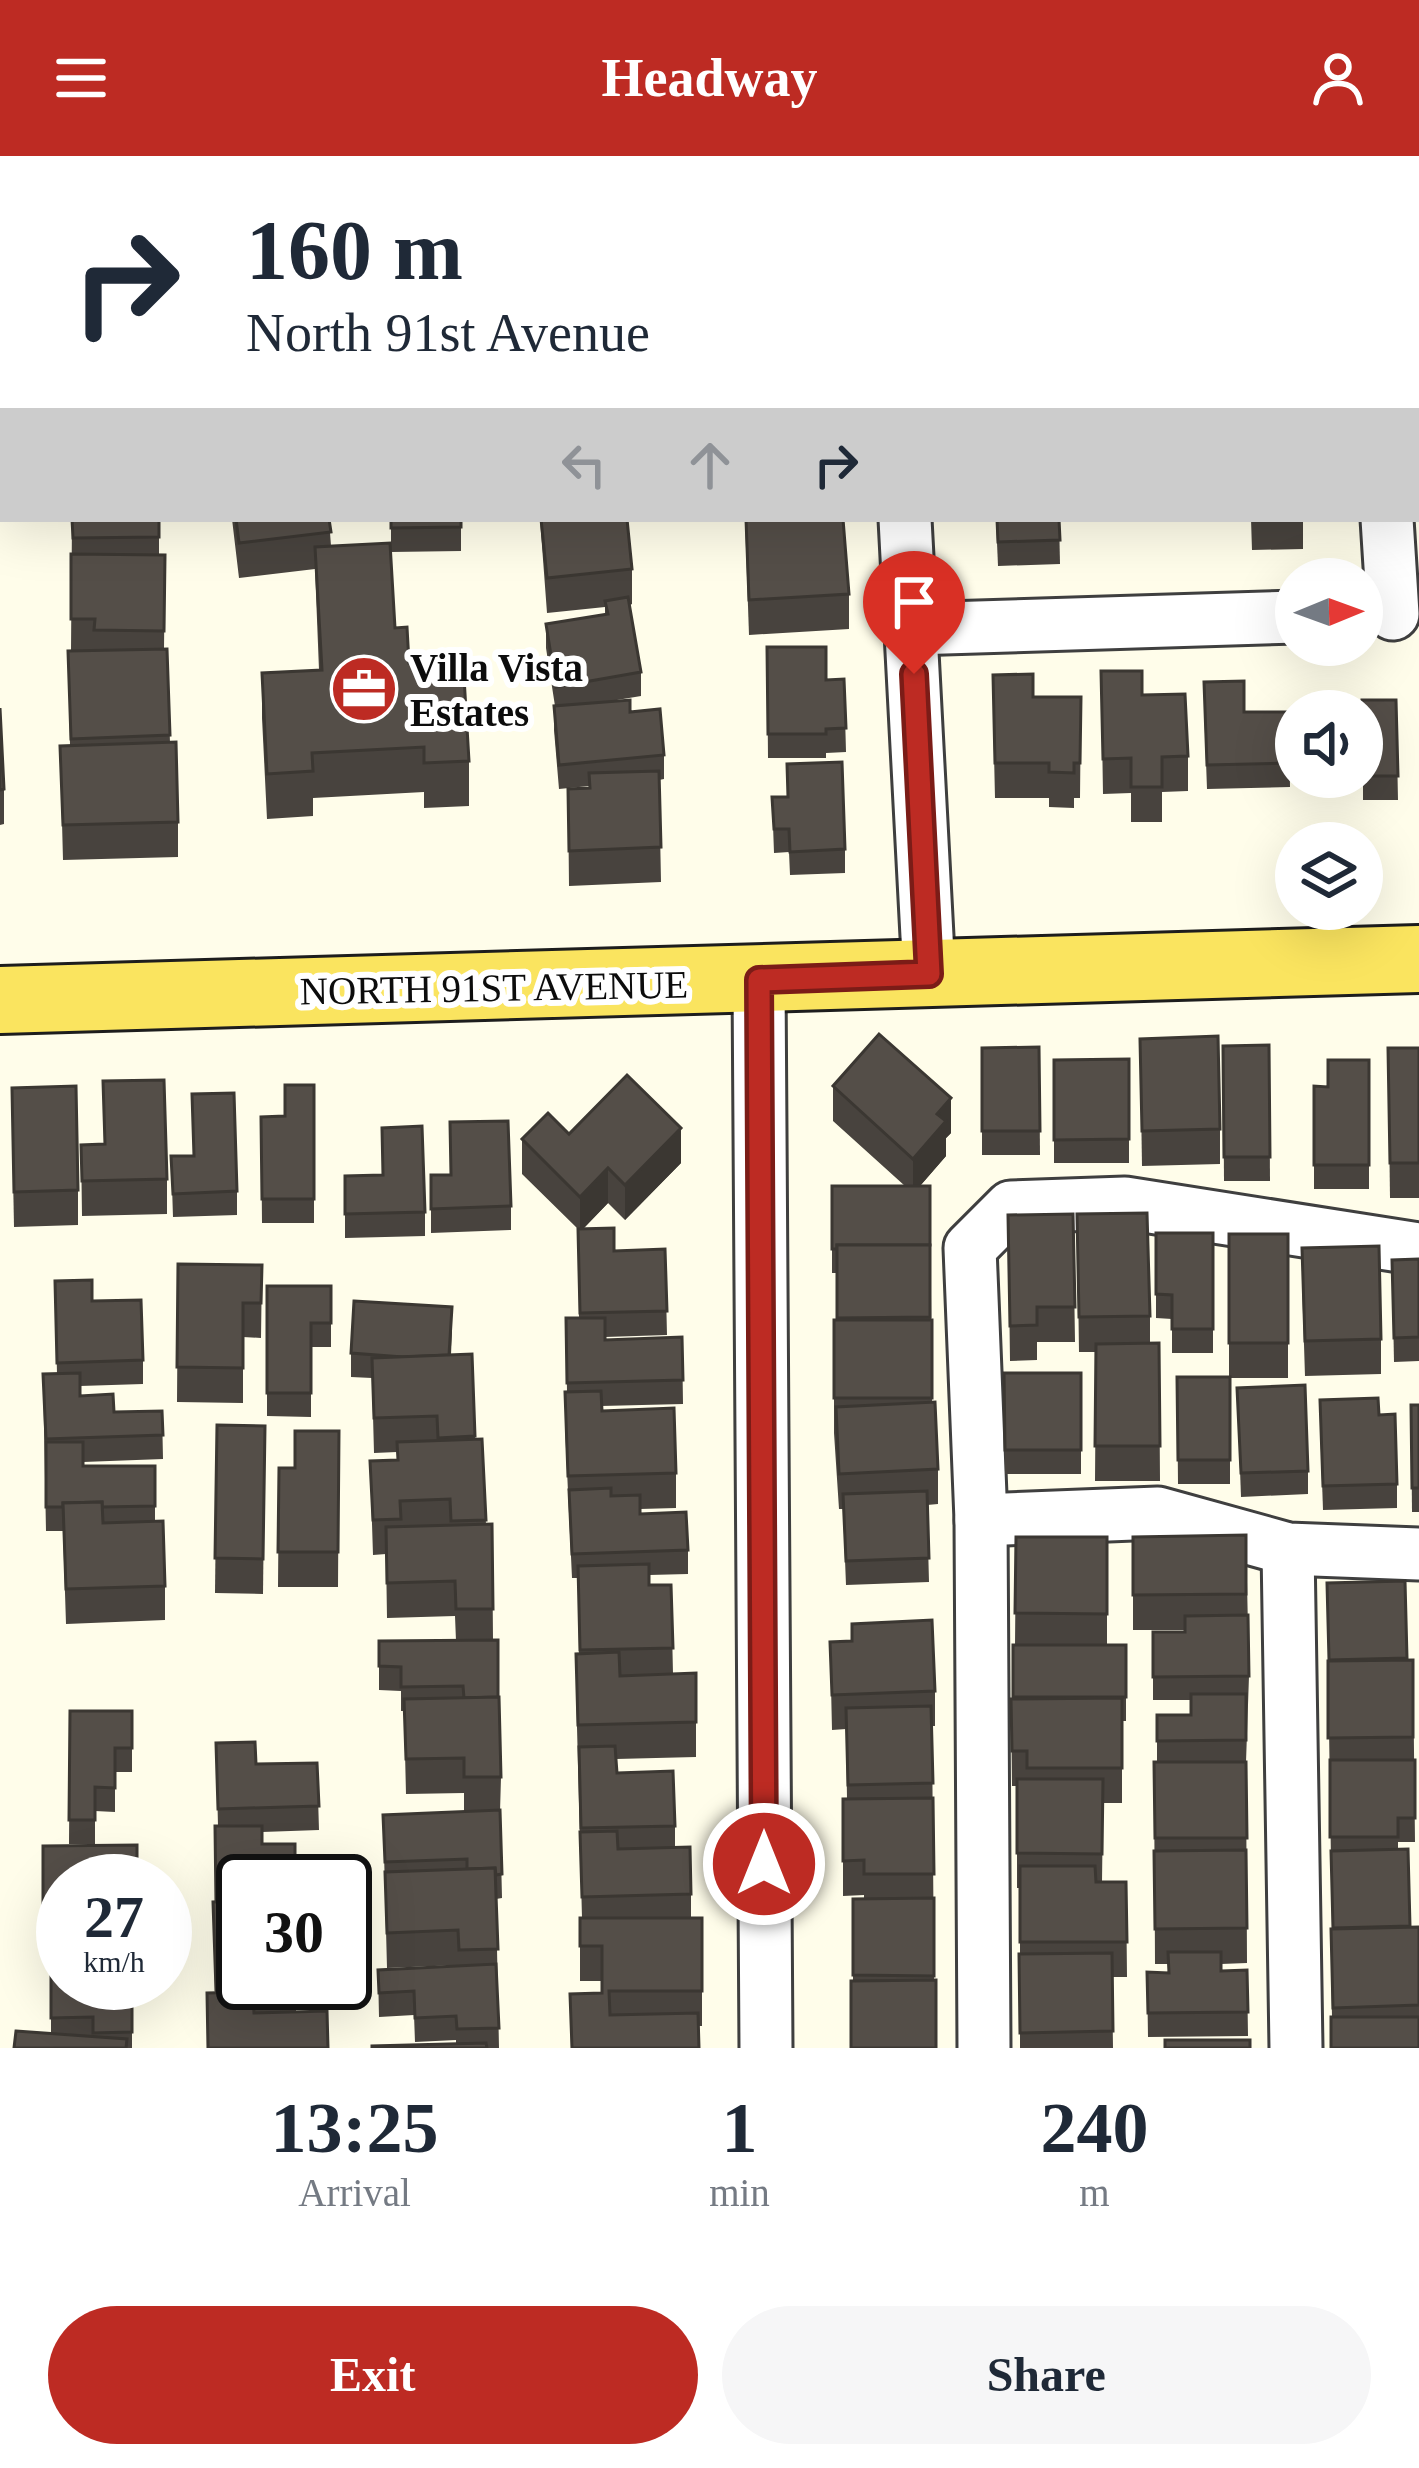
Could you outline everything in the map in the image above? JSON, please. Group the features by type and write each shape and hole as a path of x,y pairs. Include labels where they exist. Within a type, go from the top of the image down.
{"main road":[{"name":"NORTH 91ST AVENUE","path":"0,1000 1419,959"}],"street":[{"path":"905,522 929,974"},
{"path":"1387,522 1391,614"},
{"path":"912,629 1275,618"},
{"path":"759,980 766,2048"},
{"path":"984,2048 981,1520 970,1248 1011,1207 1125,1203 1419,1249"},
{"path":"981,1520 1159,1513 1288,1549 1419,1554"},
{"path":"1288,1549 1296,2048"}],"building":[{"path":"72,522 159,522 159,537 73,538"},
{"path":"236,522 329,522 331,532 239,543"},
{"path":"391,522 461,522 461,527 391,528"},
{"path":"541,522 627,522 632,569 547,578"},
{"path":"746,522 843,522 849,594 749,600"},
{"path":"997,522 1059,522 1060,540 998,542"},
{"name":"Villa Vista Estates","path":"390,543 395,628 407,627 409,663 463,660 469,761 424,763 424,747 312,753 313,771 267,774 262,673 322,670 315,547"},
{"path":"71,554 165,555 164,631 94,630 95,619 71,619"},
{"path":"628,597 641,672 556,687 546,624 608,614 605,601"},
{"path":"767,647 826,647 826,680 844,679 846,728 826,729 826,734 768,734"},
{"path":"167,649 170,735 71,739 68,651"},
{"path":"1101,671 1142,671 1142,695 1185,694 1188,756 1162,757 1162,787 1131,787 1131,758 1103,759"},
{"path":"1033,674 1033,697 1081,697 1080,763 1074,763 1074,773 1049,772 1049,763 995,763 993,675"},
{"path":"1244,681 1244,712 1275,712 1275,763 1207,765 1204,682"},
{"path":"630,700 630,712 660,709 664,755 559,765 554,706"},
{"path":"1383,700 1396,700 1398,776 1383,776"},
{"path":"0,708 4,789 0,790"},
{"path":"176,742 178,822 63,825 60,746"},
{"path":"842,762 845,849 790,852 789,829 774,829 772,797 788,797 787,764"},
{"path":"659,771 661,847 569,851 568,789 590,788 589,773"},
{"path":"879,1034 951,1098 937,1114 946,1121 913,1159 833,1086"},
{"path":"1218,1036 1220,1129 1142,1131 1140,1039"},
{"path":"1269,1045 1270,1157 1224,1157 1223,1046"},
{"path":"1039,1047 1040,1131 982,1131 982,1048"},
{"path":"1388,1048 1419,1048 1419,1163 1390,1163"},
{"path":"1129,1059 1129,1139 1054,1140 1054,1060"},
{"path":"1328,1060 1369,1060 1369,1165 1314,1165 1314,1086 1328,1087"},
{"path":"627,1075 681,1128 625,1185 608,1168 580,1197 522,1139 548,1113 569,1134"},
{"path":"164,1080 167,1179 82,1181 81,1145 105,1144 103,1081"},
{"path":"285,1085 314,1085 314,1199 262,1199 261,1117 285,1116"},
{"path":"76,1086 78,1190 14,1192 12,1088"},
{"path":"234,1093 237,1191 173,1194 171,1156 194,1156 192,1094"},
{"path":"508,1121 511,1206 431,1209 431,1175 451,1175 450,1122"},
{"path":"422,1126 425,1212 345,1214 345,1176 383,1175 382,1128"},
{"path":"832,1186 930,1186 930,1245 837,1245 832,1249"},
{"path":"1147,1213 1150,1316 1079,1317 1077,1214"},
{"path":"1073,1214 1075,1307 1037,1307 1037,1325 1010,1326 1008,1215"},
{"path":"614,1228 614,1251 665,1249 667,1311 580,1313 578,1229"},
{"path":"1156,1233 1213,1233 1213,1329 1172,1329 1172,1295 1156,1294"},
{"path":"1229,1234 1288,1234 1288,1343 1229,1343"},
{"path":"837,1245 930,1245 930,1317 837,1318"},
{"path":"1379,1246 1381,1339 1305,1341 1302,1248"},
{"path":"1419,1259 1419,1337 1394,1338 1392,1260"},
{"path":"178,1264 262,1265 261,1303 243,1303 243,1368 177,1367"},
{"path":"92,1280 92,1301 141,1300 143,1360 57,1363 55,1281"},
{"path":"267,1286 331,1286 331,1323 311,1323 311,1393 267,1393"},
{"path":"354,1301 452,1307 449,1355 351,1353"},
{"path":"566,1318 605,1318 605,1340 682,1337 683,1380 567,1383"},
{"path":"834,1320 932,1320 932,1398 834,1398"},
{"path":"1159,1343 1160,1446 1095,1446 1096,1344"},
{"path":"472,1354 475,1436 438,1438 437,1416 374,1418 372,1358"},
{"path":"80,1373 80,1396 113,1394 114,1412 162,1411 163,1435 46,1439 43,1374"},
{"path":"1004,1373 1081,1373 1081,1450 1005,1450"},
{"path":"1177,1377 1230,1377 1230,1460 1178,1460"},
{"path":"1305,1385 1308,1471 1241,1473 1237,1388"},
{"path":"601,1391 602,1411 674,1408 676,1473 568,1476 565,1392"},
{"path":"1378,1398 1379,1415 1395,1414 1397,1484 1323,1486 1320,1400"},
{"path":"935,1402 938,1469 839,1474 836,1407"},
{"path":"1411,1405 1419,1405 1419,1488 1412,1488"},
{"path":"217,1425 265,1426 263,1559 215,1558"},
{"path":"295,1431 339,1431 338,1552 278,1552 279,1468 295,1468"},
{"path":"482,1439 486,1520 451,1521 450,1499 400,1501 401,1519 373,1520 370,1461 398,1460 397,1442"},
{"path":"46,1442 83,1442 83,1466 155,1466 155,1506 102,1507 102,1502 46,1507"},
{"path":"611,1488 611,1496 640,1495 640,1514 686,1512 688,1550 572,1554 569,1490"},
{"path":"927,1491 929,1558 846,1561 843,1494"},
{"path":"102,1502 103,1523 163,1521 165,1586 66,1589 63,1503"},
{"path":"492,1524 493,1609 456,1609 455,1581 387,1583 386,1527"},
{"path":"1246,1535 1246,1594 1133,1595 1133,1537"},
{"path":"1016,1537 1107,1537 1107,1614 1015,1613"},
{"path":"649,1564 649,1585 671,1585 673,1648 580,1650 578,1566"},
{"path":"1405,1581 1407,1658 1329,1660 1327,1583"},
{"path":"1248,1615 1249,1676 1153,1677 1153,1632 1185,1632 1185,1616"},
{"path":"932,1620 935,1691 832,1695 830,1642 852,1641 852,1624"},
{"path":"498,1640 498,1697 464,1698 463,1686 401,1687 401,1667 379,1666 379,1641"},
{"path":"1013,1645 1126,1645 1126,1697 1013,1697"},
{"path":"619,1652 620,1676 696,1673 696,1722 578,1725 576,1654"},
{"path":"1413,1660 1413,1737 1328,1738 1328,1661"},
{"path":"1191,1694 1246,1694 1246,1740 1157,1741 1157,1715 1191,1715"},
{"path":"499,1697 501,1777 464,1777 464,1758 406,1759 404,1699"},
{"path":"1122,1698 1122,1768 1027,1768 1027,1751 1012,1751 1011,1699"},
{"path":"931,1706 933,1783 848,1785 846,1708"},
{"path":"70,1711 132,1711 132,1748 115,1748 115,1788 95,1787 95,1820 69,1820"},
{"path":"255,1742 256,1764 317,1763 319,1806 218,1809 216,1743"},
{"path":"615,1746 617,1773 673,1771 675,1826 581,1828 579,1747"},
{"path":"1330,1760 1415,1760 1415,1818 1398,1818 1398,1837 1330,1837"},
{"path":"1154,1762 1246,1762 1247,1838 1155,1838"},
{"path":"1017,1779 1103,1779 1102,1854 1017,1853"},
{"path":"933,1798 934,1874 864,1874 864,1860 843,1861 843,1799"},
{"path":"500,1810 502,1874 496,1875 495,1868 467,1869 467,1859 385,1862 383,1815"},
{"path":"215,1826 262,1826 262,1844 295,1844 295,1854 216,1854 216,1902"},
{"path":"617,1831 618,1849 690,1847 691,1894 582,1897 580,1832"},
{"path":"137,1845 137,1854 43,1854 43,1846"},
{"path":"1408,1849 1410,1926 1333,1928 1331,1851"},
{"path":"1246,1850 1247,1928 1155,1929 1154,1851"},
{"path":"1020,1866 1095,1866 1096,1882 1126,1882 1127,1942 1020,1942"},
{"path":"495,1868 498,1949 459,1950 458,1930 387,1933 385,1872"},
{"path":"934,1898 934,1976 853,1975 853,1899"},
{"path":"213,1902 216,1902 216,1990"},
{"path":"580,1918 702,1918 702,1991 609,1991 610,2015 698,2013 699,2048 572,2048 570,1994 602,1993 602,1946 580,1946"},
{"path":"1419,1927 1419,2005 1333,2008 1331,1929"},
{"path":"1168,1952 1221,1952 1221,1971 1247,1970 1248,2012 1148,2013 1147,1972 1169,1973"},
{"path":"1112,1953 1113,2031 1020,2033 1019,1954"},
{"path":"496,1964 499,2028 457,2029 456,2016 415,2018 414,1991 379,1993 378,1970"},
{"path":"936,1980 936,2048 851,2048 851,1981"},
{"path":"207,1993 216,1993 216,2010 327,2011 328,2048 208,2048"},
{"path":"51,2010 132,2010 132,2032 93,2033 93,2017 51,2018"},
{"path":"1331,2017 1419,2017 1419,2048 1331,2048"},
{"path":"16,2031 127,2039 126,2048 14,2048"},
{"path":"1165,2040 1250,2040 1250,2048 1165,2048"},
{"path":"486,2043 487,2048 372,2048 372,2046"}],"place":[{"name":"Villa Vista Estates","path":"364,689"}],"route":[{"path":"764,1864 759,980 929,974 914,674"}]}
